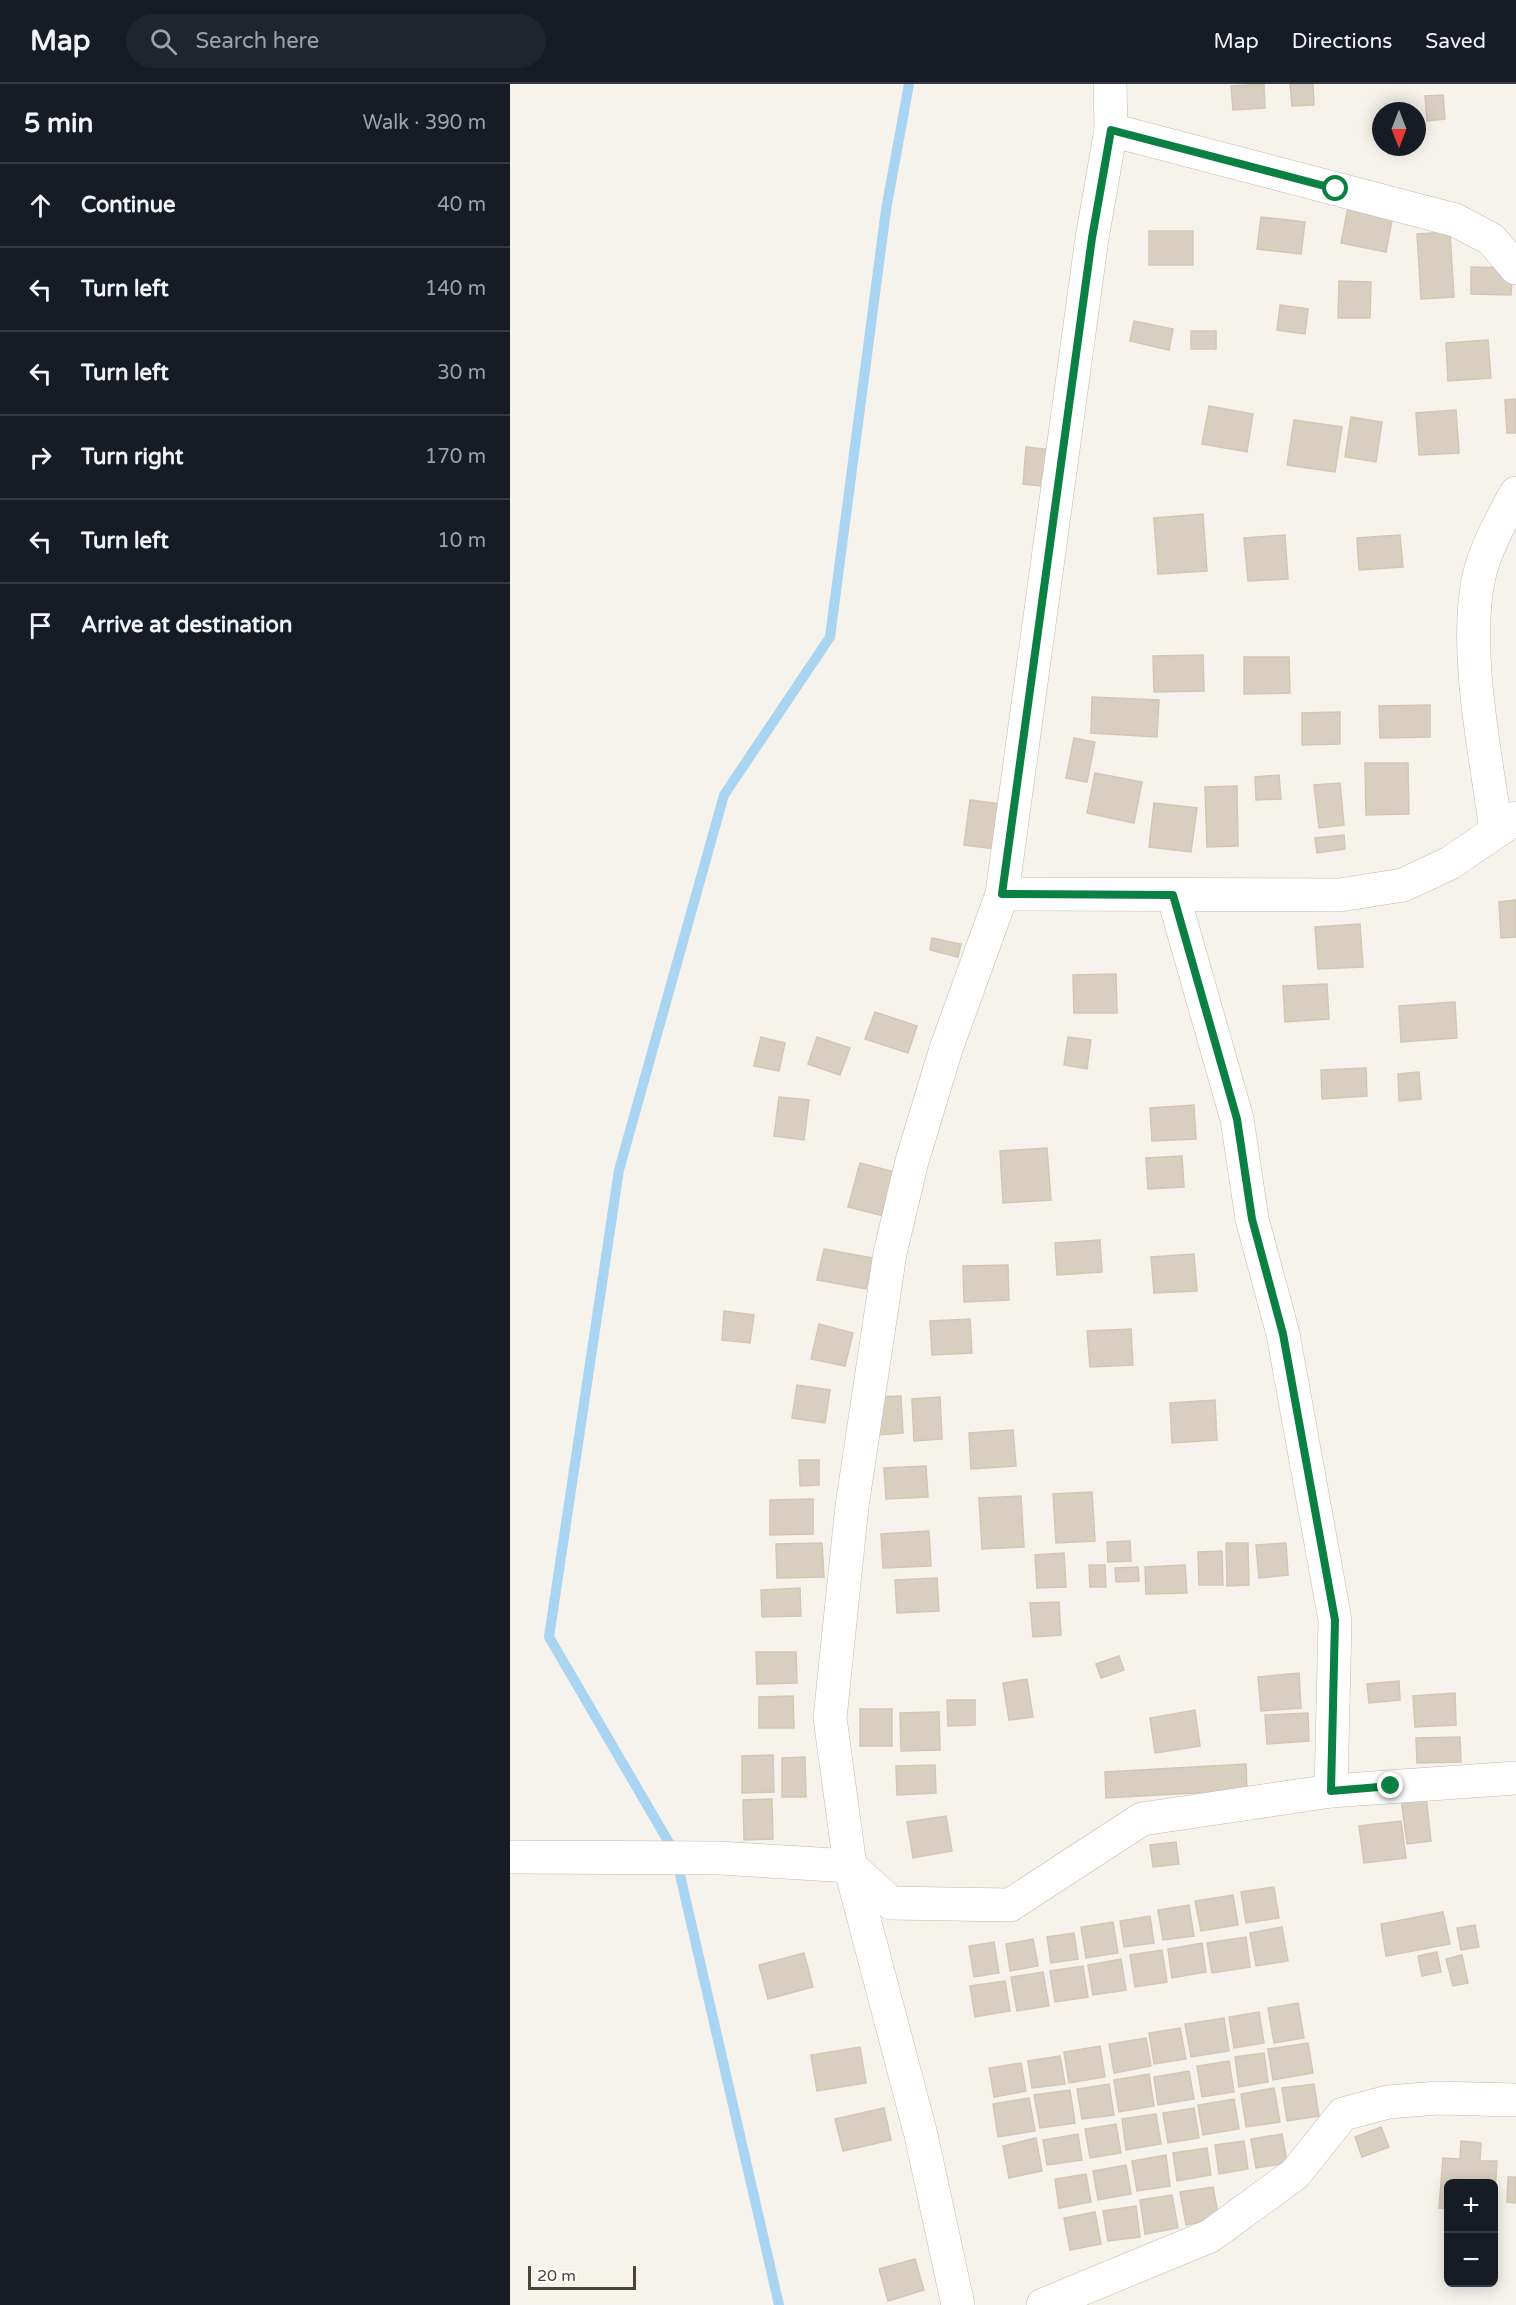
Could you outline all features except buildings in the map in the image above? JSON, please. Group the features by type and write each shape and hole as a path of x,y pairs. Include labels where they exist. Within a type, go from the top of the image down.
{"street":[{"path":"958,2305 921,2135 850,1866 830,1718 852,1506 874,1346 890,1253 912,1161 946,1048 1002,894 1092,238 1111,130 1110,84"},
{"path":"1111,130 1455,220 1491,239 1516,268"},
{"path":"1002,894 1340,895 1403,885 1450,863 1506,824 1477,683 1474,616 1479,575 1495,533 1516,493"},
{"path":"1173,895 1237,1119 1252,1219 1283,1334 1335,1620 1331,1791"},
{"path":"515,1857 719,1857 850,1866 891,1903 1010,1905 1142,1820 1331,1791 1516,1778"},
{"path":"1042,2305 1210,2236 1295,2174 1343,2114 1388,2102 1438,2098 1516,2100"}],"waterway":[{"path":"779,2305 675,1853 549,1637 619,1170 724,795 830,637 886,210 909,84"}],"route":[{"path":"1336,189 1111,130 1092,238 1002,894 1173,895 1214,1030 1237,1119 1252,1219 1283,1334 1335,1620 1331,1791 1391,1786"}]}
